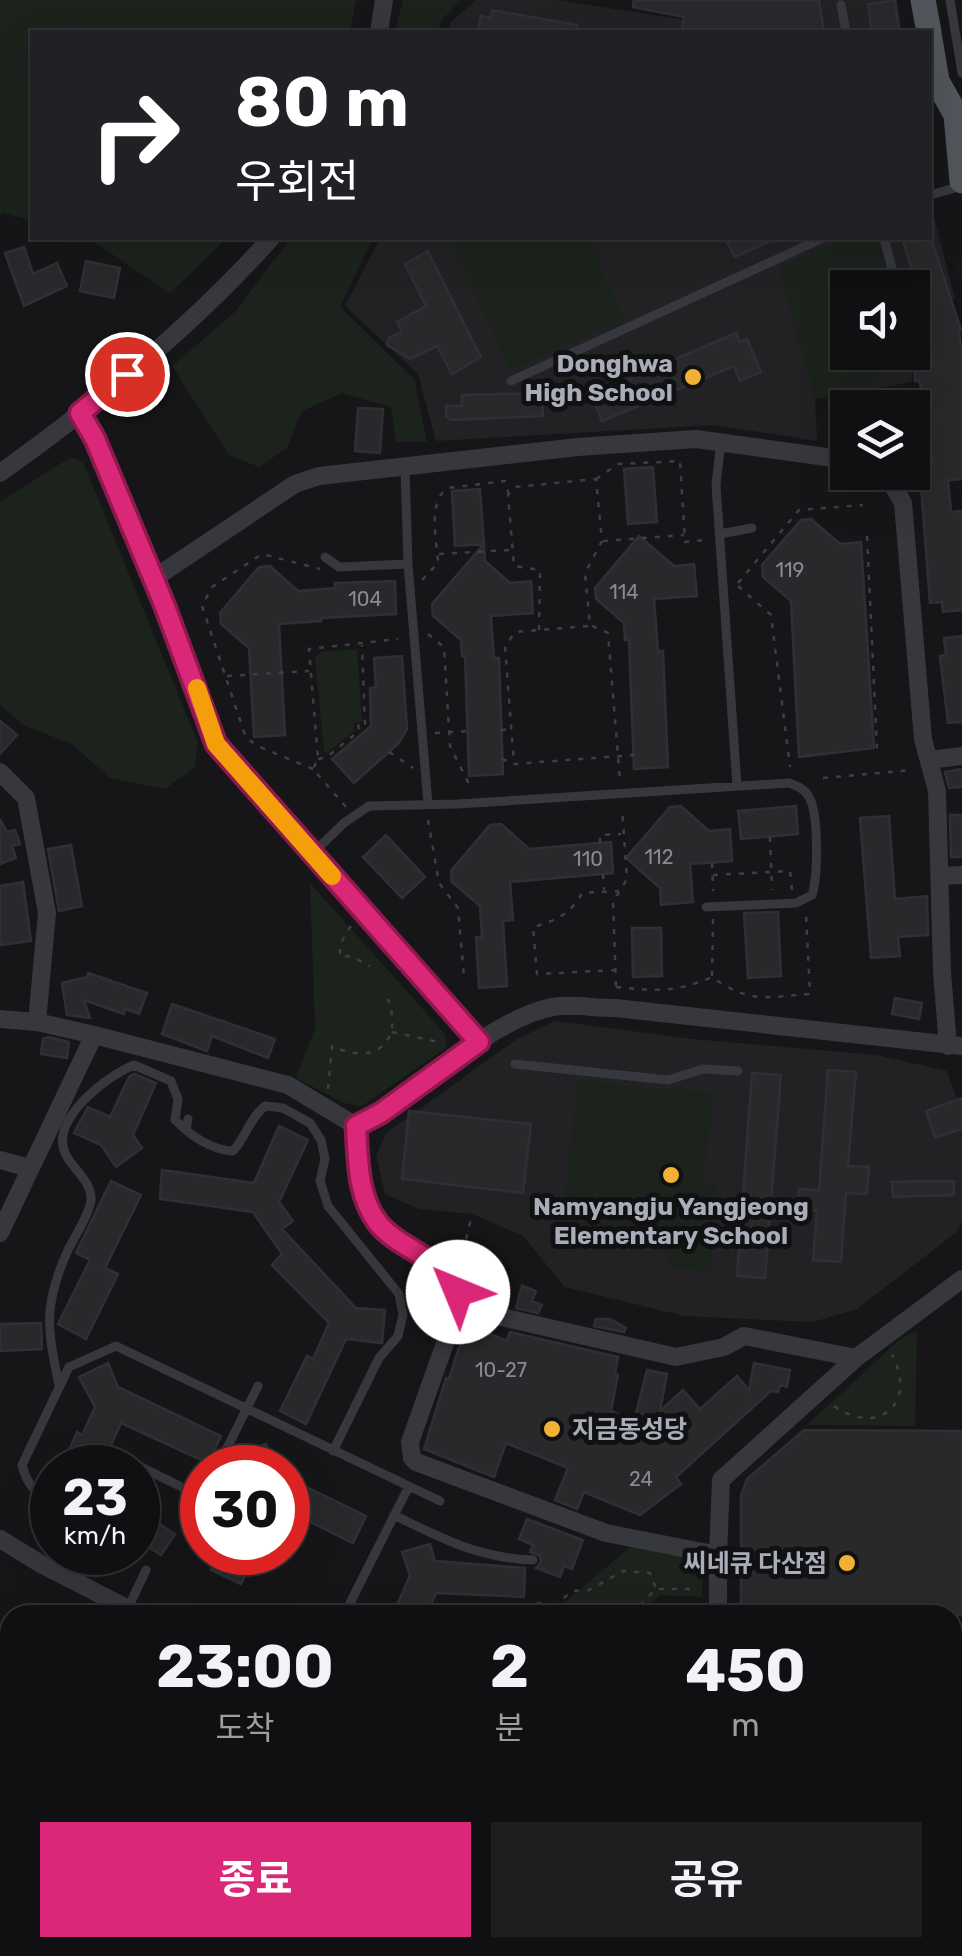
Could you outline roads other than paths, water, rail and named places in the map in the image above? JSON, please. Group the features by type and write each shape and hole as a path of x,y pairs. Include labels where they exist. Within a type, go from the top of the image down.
{"main road":[{"path":"923,0 929,30"},
{"path":"932,49 937,81 959,105 962,183"}],"street":[{"path":"378,30 384,0"},
{"path":"0,473 80,413 200,312 268,240"},
{"path":"80,413 95,439 153,579 216,744 479,1042"},
{"path":"153,579 295,484 320,476 578,447 696,439 830,457"},
{"path":"356,1126 381,1113 524,1014 560,1006 615,1008 955,1046 942,972 937,791 921,765 923,739 904,503 899,490"},
{"path":"921,765 962,756"},
{"path":"0,772 26,798 46,913 36,1022"},
{"path":"940,876 962,875"},
{"path":"0,1018 94,1035 288,1085 356,1126"},
{"path":"0,1233 94,1035"},
{"path":"356,1126 358,1169 365,1198 377,1223 455,1281 458,1292 456,1312 410,1442 412,1458 606,1533 718,1555"},
{"path":"0,1160 29,1168"},
{"path":"718,1605 721,1480 856,1358 962,1279"},
{"path":"456,1312 501,1317 676,1357 724,1348 744,1336 856,1358"},
{"path":"0,1539 117,1605"}],"lane":[{"path":"950,0 962,73"},
{"path":"841,5 846,30"},
{"path":"932,195 962,183"},
{"path":"510,381 820,240"},
{"path":"885,240 892,270"},
{"path":"722,441 716,485 738,786"},
{"path":"406,468 408,564 420,634 428,804"},
{"path":"720,534 752,528"},
{"path":"326,557 339,567 408,564"},
{"path":"313,853 368,806 790,783 802,788 812,799 818,875 812,895 796,903 706,907"},
{"path":"59,1388 48,1331 51,1295 91,1200 86,1182 64,1153 62,1137 77,1106 108,1079 134,1064 171,1081 178,1099 174,1120 187,1124 226,1151 233,1152 253,1116 265,1106 283,1108 310,1123 322,1140 325,1159 320,1181 328,1206 399,1294 402,1314 398,1336 379,1358 333,1451"},
{"path":"515,1064 668,1080 702,1069 738,1071"},
{"path":"0,1150 29,1168"},
{"path":"32,1445 69,1368 116,1346 440,1501"},
{"path":"229,1445 258,1386"},
{"path":"30,1448 22,1465 30,1486"},
{"path":"349,1605 409,1486"},
{"path":"394,1515 464,1550 500,1559 533,1560"},
{"path":"718,1555 741,1554"},
{"path":"134,1605 144,1575"}],"place":[{"name":"Donghwa High School","path":"693,377"},
{"name":"Namyangju Yangjeong Elementary School","path":"671,1175"},
{"name":"지금동성당","path":"552,1429"},
{"name":"씨네큐 다산점","path":"847,1563"}]}
